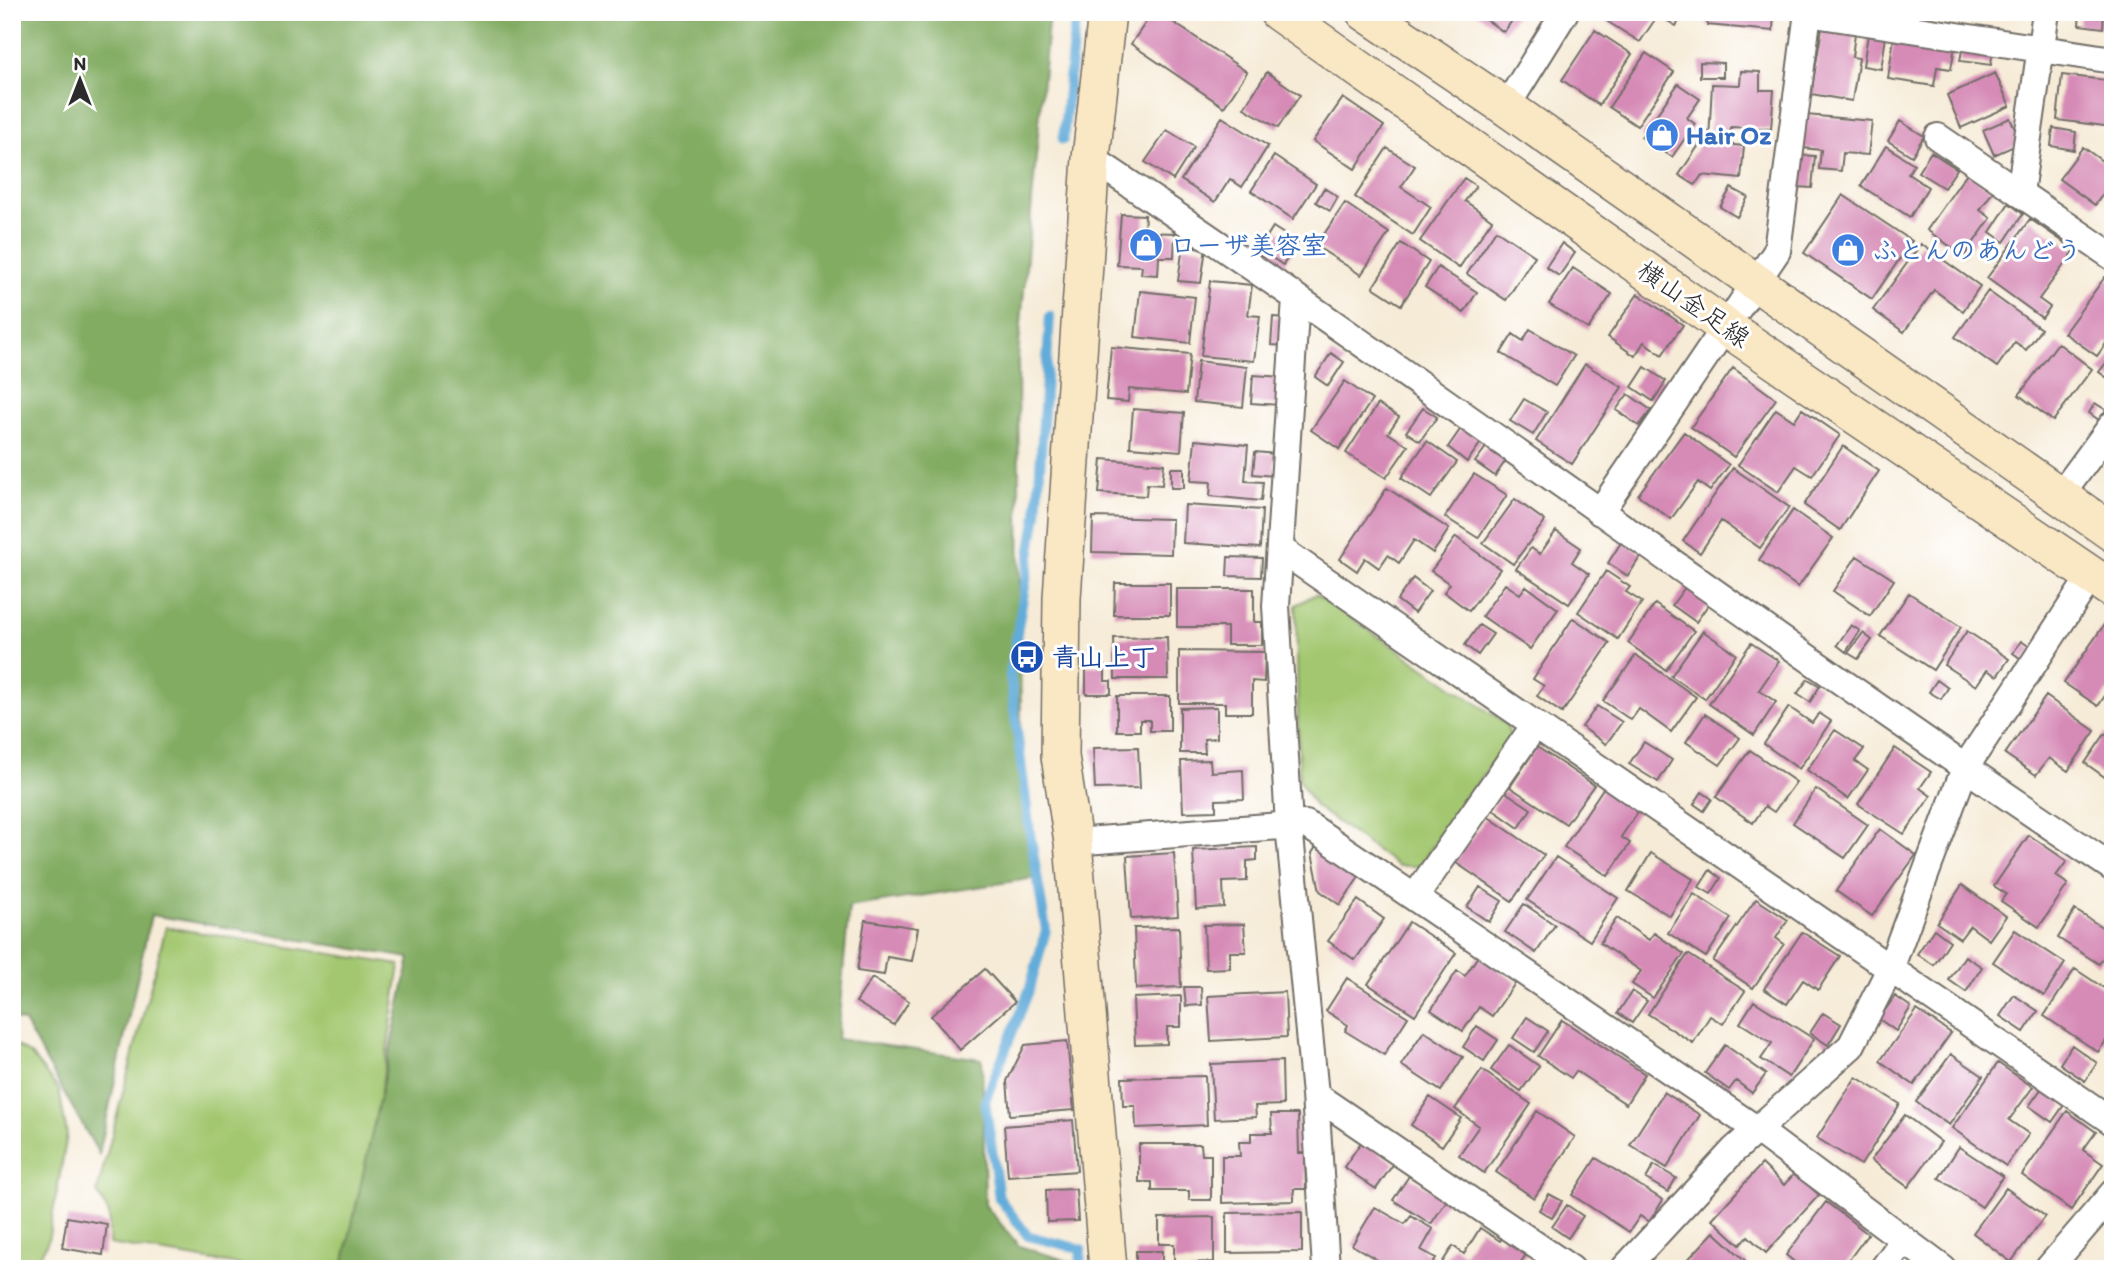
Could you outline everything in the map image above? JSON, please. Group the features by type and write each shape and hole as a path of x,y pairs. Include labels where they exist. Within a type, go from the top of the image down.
{"street":[{"path":"1107,12 1091,158 1062,598 1060,756 1073,842 1108,1269"},
{"name":"横山金足線","path":"1278,12 1727,328 2102,583"},
{"name":"横山金足線","path":"1364,12 1506,107 2113,533"},
{"path":"1506,107 1565,12"},
{"path":"2020,193 2046,12"},
{"path":"1600,512 1777,251 1808,13 2113,60"},
{"path":"1938,136 2113,257"},
{"path":"1091,158 1296,298 1965,768 2113,868"},
{"path":"1296,298 1276,606 1289,825 1315,1095 1326,1269"},
{"path":"2060,496 2113,424"},
{"path":"1280,549 2113,1122"},
{"path":"1624,1269 1756,1129 1851,1046 1890,969 1965,768 2102,583"},
{"path":"1415,897 1535,725"},
{"path":"1073,842 1306,824 1756,1129 1943,1269"},
{"path":"1315,1095 1571,1269"},
{"path":"2048,1269 2113,1194"},
{"path":"1883,1269 1903,1241"}],"green space":[{"path":"12,12 1049,12 1018,357 1021,749 1035,878 849,907 837,1039 982,1059 985,1205 1019,1246 1074,1263 1072,1269 335,1269 344,1261 410,958 151,915 99,1154 24,1022 12,1018"},
{"path":"1316,594 1507,724 1510,737 1419,866 1398,866 1315,806 1299,780 1296,605"},
{"path":"166,927 400,965 354,1269 264,1269 109,1244 109,1214 97,1192"},
{"path":"12,1043 31,1055 59,1090 67,1135 48,1241 33,1269 12,1269"}],"building":[{"path":"1153,12 1158,12 1247,72 1224,107 1131,44"},
{"path":"1475,12 1518,12 1504,32"},
{"path":"1599,12 1685,12 1676,26 1658,15 1640,42 1597,15"},
{"path":"1709,12 1774,12 1773,31 1707,25"},
{"path":"2080,12 2104,12 2103,28 2079,25"},
{"path":"1822,28 1855,33 1852,57 1859,58 1852,101 1811,94"},
{"path":"1595,30 1632,54 1599,105 1562,80"},
{"path":"1868,34 1886,37 1881,69 1863,66"},
{"path":"1894,37 1955,46 1951,69 1937,67 1934,86 1888,79"},
{"path":"1963,44 1993,48 1991,65 1960,61"},
{"path":"1646,53 1674,72 1637,126 1609,107"},
{"path":"1700,62 1723,63 1723,77 1700,77"},
{"path":"1741,71 1760,72 1760,90 1774,90 1771,129 1731,127 1730,141 1709,140 1712,84 1740,85"},
{"path":"1267,72 1300,95 1278,128 1244,108"},
{"path":"1995,73 2010,106 1961,128 1947,95"},
{"path":"2062,75 2113,81 2113,127 2057,120"},
{"path":"1678,84 1700,99 1687,118 1695,124 1672,157 1641,137"},
{"path":"1343,98 1384,126 1355,169 1313,141"},
{"path":"1806,115 1872,121 1868,155 1843,153 1841,171 1819,169 1821,150 1803,148"},
{"path":"1222,117 1268,146 1242,187 1230,179 1215,202 1181,180"},
{"path":"2010,118 2021,143 1994,155 1983,130"},
{"path":"1900,121 1924,136 1912,156 1888,141"},
{"path":"2053,128 2076,132 2074,150 2051,146"},
{"path":"1167,130 1194,147 1173,180 1145,162"},
{"path":"1701,142 1744,146 1741,179 1702,175 1695,185 1679,175"},
{"path":"1886,146 1914,164 1908,174 1928,187 1910,217 1861,186"},
{"path":"2083,147 2113,169 2113,180 2095,205 2059,179"},
{"path":"1387,148 1415,166 1401,187 1431,207 1413,235 1355,197"},
{"path":"1931,152 1957,169 1944,188 1918,172"},
{"path":"1800,155 1815,156 1812,188 1797,187"},
{"path":"1274,156 1316,184 1293,219 1251,191"},
{"path":"1967,173 1993,191 1980,210 1991,218 1964,256 1927,230"},
{"path":"1464,178 1476,186 1465,201 1492,220 1459,268 1420,241"},
{"path":"1324,188 1338,197 1330,211 1316,202"},
{"path":"1731,188 1748,197 1737,217 1720,207"},
{"path":"1843,195 1912,241 1872,299 1804,253"},
{"path":"1345,203 1389,233 1361,275 1316,246"},
{"path":"2009,203 2023,214 2004,242 1990,232"},
{"name":"ローザ美容室","path":"1121,214 1145,215 1144,232 1175,233 1174,257 1159,257 1158,275 1141,274 1142,266 1117,265"},
{"path":"2030,219 2075,250 2039,299 2050,307 2042,318 1987,278"},
{"path":"1273,227 1298,243 1283,265 1259,249"},
{"path":"1496,230 1535,256 1506,300 1467,274"},
{"path":"1401,243 1429,262 1401,305 1373,287"},
{"path":"1562,243 1575,253 1559,276 1546,267"},
{"path":"1921,244 1980,286 1963,311 1934,290 1904,332 1873,310"},
{"path":"1183,246 1206,248 1201,283 1178,281"},
{"path":"1438,267 1477,292 1464,313 1425,287"},
{"path":"1573,268 1612,294 1588,329 1549,304"},
{"path":"2105,277 2113,282 2113,346 2107,342 2097,356 2064,333"},
{"path":"1210,281 1252,285 1248,315 1260,316 1254,361 1201,356"},
{"path":"1140,291 1195,297 1190,343 1135,337"},
{"path":"1988,291 2041,329 2026,350 2015,342 1997,367 1955,337"},
{"path":"1638,294 1683,325 1662,355 1644,342 1635,356 1608,337"},
{"path":"1273,317 1288,318 1286,346 1271,345"},
{"path":"1530,329 1574,356 1555,386 1501,353 1513,334 1523,341"},
{"path":"2058,343 2092,369 2053,421 2019,395"},
{"path":"1111,347 1190,354 1186,394 1129,389 1128,402 1106,400"},
{"path":"1331,353 1344,362 1328,386 1315,377"},
{"path":"2113,354 2113,382 2099,372"},
{"path":"1198,361 1247,367 1243,407 1194,402"},
{"path":"1585,364 1622,387 1572,464 1536,441"},
{"path":"1645,367 1666,381 1653,401 1632,387"},
{"path":"1733,368 1776,399 1734,457 1691,427"},
{"path":"1253,375 1283,377 1280,405 1251,403"},
{"path":"1345,381 1372,400 1339,449 1311,430"},
{"path":"1628,394 1651,410 1639,426 1616,410"},
{"path":"1524,399 1547,412 1533,435 1510,421"},
{"path":"2095,403 2106,410 2099,420 2089,413"},
{"path":"1378,404 1399,417 1388,433 1408,446 1386,478 1346,453"},
{"path":"1423,408 1437,417 1420,441 1406,432"},
{"path":"1133,409 1184,413 1181,451 1130,447"},
{"path":"1776,409 1794,421 1802,409 1840,435 1812,476 1796,466 1778,492 1738,465"},
{"path":"1462,427 1482,441 1467,462 1448,447"},
{"path":"1684,432 1729,465 1710,491 1698,482 1671,519 1638,495"},
{"path":"1195,440 1248,445 1245,481 1263,482 1261,501 1210,496 1211,482 1191,481"},
{"path":"1427,441 1457,462 1431,498 1401,478"},
{"path":"1490,442 1509,456 1495,476 1475,462"},
{"path":"1843,446 1879,471 1840,530 1804,505"},
{"path":"1255,452 1276,454 1274,476 1253,474"},
{"path":"1102,459 1164,464 1162,485 1147,484 1146,496 1099,493"},
{"path":"1171,468 1184,468 1184,488 1171,488"},
{"path":"1733,468 1789,507 1760,548 1721,521 1700,553 1683,541"},
{"path":"1474,474 1507,495 1478,538 1445,517"},
{"path":"1387,488 1449,529 1433,553 1414,540 1399,563 1388,555 1379,568 1365,558 1357,571 1340,559"},
{"path":"1515,499 1545,521 1513,564 1483,543"},
{"path":"1185,505 1262,510 1260,548 1183,543"},
{"path":"1793,510 1833,538 1798,587 1759,560"},
{"path":"1093,517 1172,519 1171,554 1092,552"},
{"path":"1556,531 1581,548 1572,562 1589,574 1569,604 1516,569 1531,548 1540,554"},
{"path":"1456,537 1500,569 1469,611 1444,592 1450,584 1431,571"},
{"path":"1622,541 1642,554 1628,576 1608,563"},
{"path":"1857,556 1894,580 1870,616 1833,591"},
{"path":"1228,557 1262,558 1261,577 1227,576"},
{"path":"1606,571 1630,587 1626,592 1642,602 1618,639 1578,612"},
{"path":"1413,578 1430,591 1414,613 1397,600"},
{"path":"1115,583 1170,583 1170,615 1114,615"},
{"path":"1505,584 1520,594 1526,586 1558,609 1530,649 1482,616"},
{"path":"1686,586 1710,602 1696,622 1672,605"},
{"path":"1177,589 1254,589 1254,622 1262,622 1262,645 1227,645 1227,627 1177,627"},
{"path":"1909,593 1961,627 1933,670 1880,636"},
{"path":"1655,604 1694,631 1666,670 1628,643"},
{"path":"1573,618 1610,643 1562,713 1537,696 1544,686 1533,679"},
{"path":"2106,622 2113,627 2113,684 2098,706 2064,683"},
{"path":"1479,625 1493,634 1478,655 1465,645"},
{"path":"1851,625 1860,631 1846,652 1837,645"},
{"path":"1703,631 1736,654 1705,699 1671,676"},
{"path":"1967,631 2009,659 1997,676 1987,670 1976,686 1944,665"},
{"path":"1863,633 1872,640 1858,659 1848,653"},
{"path":"1167,637 1168,679 1115,679 1114,638"},
{"path":"2021,641 2033,649 2024,661 2013,653"},
{"path":"1751,643 1779,661 1759,690 1776,702 1754,735 1709,704"},
{"path":"1179,651 1265,652 1264,682 1252,681 1252,713 1225,713 1225,703 1179,703"},
{"path":"1636,655 1696,697 1671,732 1639,709 1631,720 1603,701"},
{"path":"1086,666 1105,666 1105,681 1111,681 1111,694 1086,694"},
{"path":"1808,679 1820,686 1810,702 1797,694"},
{"path":"1937,680 1948,688 1941,699 1929,692"},
{"path":"1117,696 1170,696 1170,731 1150,731 1150,720 1140,720 1140,731 1117,731"},
{"path":"2046,696 2095,731 2068,771 2049,758 2036,775 2005,754"},
{"path":"1597,706 1622,722 1606,744 1582,727"},
{"path":"1217,707 1217,738 1204,739 1205,753 1180,753 1180,708"},
{"path":"1789,707 1812,723 1819,713 1831,721 1799,769 1764,744"},
{"path":"1705,714 1740,738 1720,765 1686,742"},
{"path":"1835,730 1864,749 1855,761 1868,770 1848,799 1807,770"},
{"path":"2105,734 2113,740 2113,783 2085,763"},
{"path":"1644,742 1672,760 1658,782 1629,764"},
{"path":"1138,747 1140,788 1095,789 1093,748"},
{"path":"1537,747 1594,785 1566,824 1510,787"},
{"path":"1895,748 1931,772 1920,788 1931,796 1904,834 1858,804"},
{"path":"1750,750 1796,782 1774,812 1765,806 1753,823 1716,797"},
{"path":"1210,760 1211,772 1243,770 1244,799 1216,800 1216,811 1183,812 1181,761"},
{"path":"1604,787 1639,810 1621,837 1630,843 1608,876 1564,847"},
{"path":"1816,789 1868,825 1845,858 1793,823"},
{"path":"1504,791 1531,809 1519,828 1492,809"},
{"path":"1702,792 1712,799 1704,811 1694,804"},
{"path":"1487,816 1544,855 1512,901 1455,862"},
{"path":"1880,829 1916,855 1872,916 1836,891"},
{"path":"2029,835 2067,861 2056,876 2068,884 2039,927 2001,901 2006,894 1994,886"},
{"path":"1318,844 1361,874 1340,905 1320,891 1312,853"},
{"path":"1257,847 1257,860 1247,861 1247,881 1223,882 1224,907 1196,909 1193,850"},
{"path":"1174,853 1178,916 1131,919 1127,856"},
{"path":"1651,853 1693,879 1670,916 1628,891"},
{"path":"1556,857 1618,898 1590,941 1527,900"},
{"path":"1710,870 1721,878 1711,894 1699,887"},
{"path":"1962,885 2006,916 1989,940 1970,926 1960,939 1937,923"},
{"path":"1480,887 1502,901 1489,922 1467,907"},
{"path":"1694,894 1731,918 1706,957 1668,933"},
{"path":"1756,899 1788,920 1776,938 1784,944 1753,988 1713,961"},
{"path":"1358,900 1384,919 1355,960 1328,941"},
{"path":"1524,904 1555,925 1536,953 1505,932"},
{"path":"2075,910 2113,934 2113,943 2099,964 2058,938"},
{"path":"1617,918 1649,940 1654,933 1684,954 1653,998 1632,984 1641,971 1600,943"},
{"path":"865,920 918,928 912,961 887,957 884,975 857,971"},
{"path":"1409,922 1456,953 1415,1015 1368,984"},
{"path":"1244,924 1246,952 1230,952 1230,968 1206,969 1204,925"},
{"path":"1179,927 1181,987 1136,989 1134,928"},
{"path":"1934,929 1950,941 1934,965 1917,954"},
{"path":"2015,930 2065,963 2044,996 1993,962"},
{"path":"1802,932 1840,956 1818,990 1803,980 1787,1004 1764,989"},
{"path":"1688,954 1745,991 1723,1024 1710,1016 1693,1043 1648,1014"},
{"path":"1478,956 1516,982 1492,1016 1479,1007 1463,1031 1431,1010 1457,971 1465,976"},
{"path":"1965,956 1982,967 1966,992 1949,980"},
{"path":"985,969 1015,1002 960,1050 931,1016"},
{"path":"2075,969 2113,994 2113,1031 2098,1052 2044,1016"},
{"path":"872,978 909,1001 894,1025 856,1002"},
{"path":"1347,978 1408,1017 1384,1055 1345,1031 1348,1025 1326,1011"},
{"path":"1184,987 1201,987 1202,1005 1186,1006"},
{"path":"1632,991 1647,1001 1632,1023 1618,1013"},
{"path":"1285,992 1287,1037 1211,1041 1208,996"},
{"path":"2014,995 2038,1011 2024,1032 2000,1016"},
{"path":"1181,996 1181,1027 1167,1027 1167,1044 1135,1045 1133,998"},
{"path":"1895,996 1911,1007 1896,1031 1879,1019"},
{"path":"1754,1001 1814,1039 1789,1077 1761,1059 1772,1043 1740,1023"},
{"path":"1917,1010 1951,1033 1914,1085 1880,1061"},
{"path":"1823,1013 1841,1024 1828,1045 1810,1033"},
{"path":"1527,1017 1548,1031 1534,1052 1513,1038"},
{"path":"1562,1020 1645,1074 1626,1104 1576,1071 1571,1078 1538,1056"},
{"path":"1477,1026 1498,1040 1484,1061 1463,1047"},
{"path":"1424,1031 1463,1057 1441,1091 1401,1065"},
{"path":"1067,1041 1074,1110 1010,1115 1007,1081 1025,1045"},
{"path":"1509,1045 1539,1066 1521,1091 1491,1070"},
{"path":"1725,1045 1766,1074 1752,1093 1736,1081 1729,1090 1705,1073"},
{"path":"2072,1045 2097,1063 2085,1081 2060,1064"},
{"path":"1951,1054 1983,1076 1949,1125 1916,1102"},
{"path":"1282,1061 1283,1105 1255,1106 1256,1117 1214,1119 1211,1064"},
{"path":"1998,1063 2033,1087 2009,1120 2029,1134 2006,1166 1952,1128"},
{"path":"1482,1070 1531,1104 1484,1173 1459,1155 1479,1126 1455,1109"},
{"path":"1205,1076 1207,1125 1136,1128 1135,1106 1123,1106 1122,1078"},
{"path":"1856,1077 1900,1104 1861,1165 1817,1138"},
{"path":"2042,1088 2064,1105 2052,1122 2029,1106"},
{"path":"1664,1092 1700,1115 1667,1168 1630,1145"},
{"path":"1430,1097 1461,1118 1442,1146 1411,1125"},
{"path":"1537,1111 1575,1137 1534,1198 1496,1172"},
{"path":"2067,1111 2096,1132 2083,1150 2103,1164 2071,1210 2022,1175"},
{"path":"1271,1114 1298,1114 1299,1153 1305,1153 1306,1189 1294,1189 1294,1201 1222,1203 1222,1156 1240,1156 1239,1142 1251,1142 1251,1133 1272,1133"},
{"path":"1905,1115 1941,1142 1908,1187 1871,1160"},
{"path":"1073,1120 1077,1171 1008,1176 1004,1126"},
{"path":"1362,1141 1394,1163 1376,1189 1344,1167"},
{"path":"1139,1144 1201,1144 1202,1155 1211,1155 1211,1200 1189,1200 1189,1191 1152,1191 1152,1182 1139,1182"},
{"path":"1959,1147 2003,1176 1982,1207 1939,1178"},
{"path":"1596,1158 1663,1200 1649,1222 1640,1216 1629,1232 1572,1195"},
{"path":"1762,1164 1784,1185 1795,1173 1819,1195 1766,1253 1748,1236 1740,1245 1712,1219"},
{"path":"1654,1165 1676,1178 1668,1192 1646,1179"},
{"path":"1409,1176 1447,1200 1431,1224 1393,1200"},
{"path":"2006,1188 2045,1216 2011,1262 1973,1233"},
{"path":"1076,1189 1078,1221 1047,1222 1046,1190"},
{"path":"1549,1194 1562,1201 1552,1218 1539,1210"},
{"path":"1826,1202 1868,1234 1842,1269 1803,1269 1786,1255"},
{"path":"1567,1205 1583,1216 1568,1238 1552,1227"},
{"path":"1375,1207 1405,1224 1411,1216 1433,1229 1421,1250 1436,1258 1430,1269 1393,1269 1352,1245"},
{"path":"1302,1212 1302,1252 1227,1253 1227,1213"},
{"path":"67,1217 107,1224 103,1255 62,1248"},
{"path":"1214,1217 1214,1262 1174,1263 1174,1244 1159,1244 1159,1218"},
{"path":"1480,1228 1500,1241 1506,1233 1530,1249 1516,1269 1438,1269 1453,1246 1464,1254"},
{"path":"1714,1232 1748,1263 1743,1269 1679,1269"},
{"path":"1136,1251 1162,1251 1162,1269 1136,1269"}],"waterway":[{"path":"1063,140 1076,12"},
{"path":"1050,316 1037,514 1010,675 1030,833 1046,930 1030,988 985,1101 999,1198 1028,1236 1081,1249 1080,1269"}],"place":[{"name":"Hair Oz","path":"1662,135"},
{"name":"ローザ美容室","path":"1146,245"},
{"name":"ふとんのあんどう","path":"1848,250"},
{"name":"青山上丁","path":"1027,657"}]}
